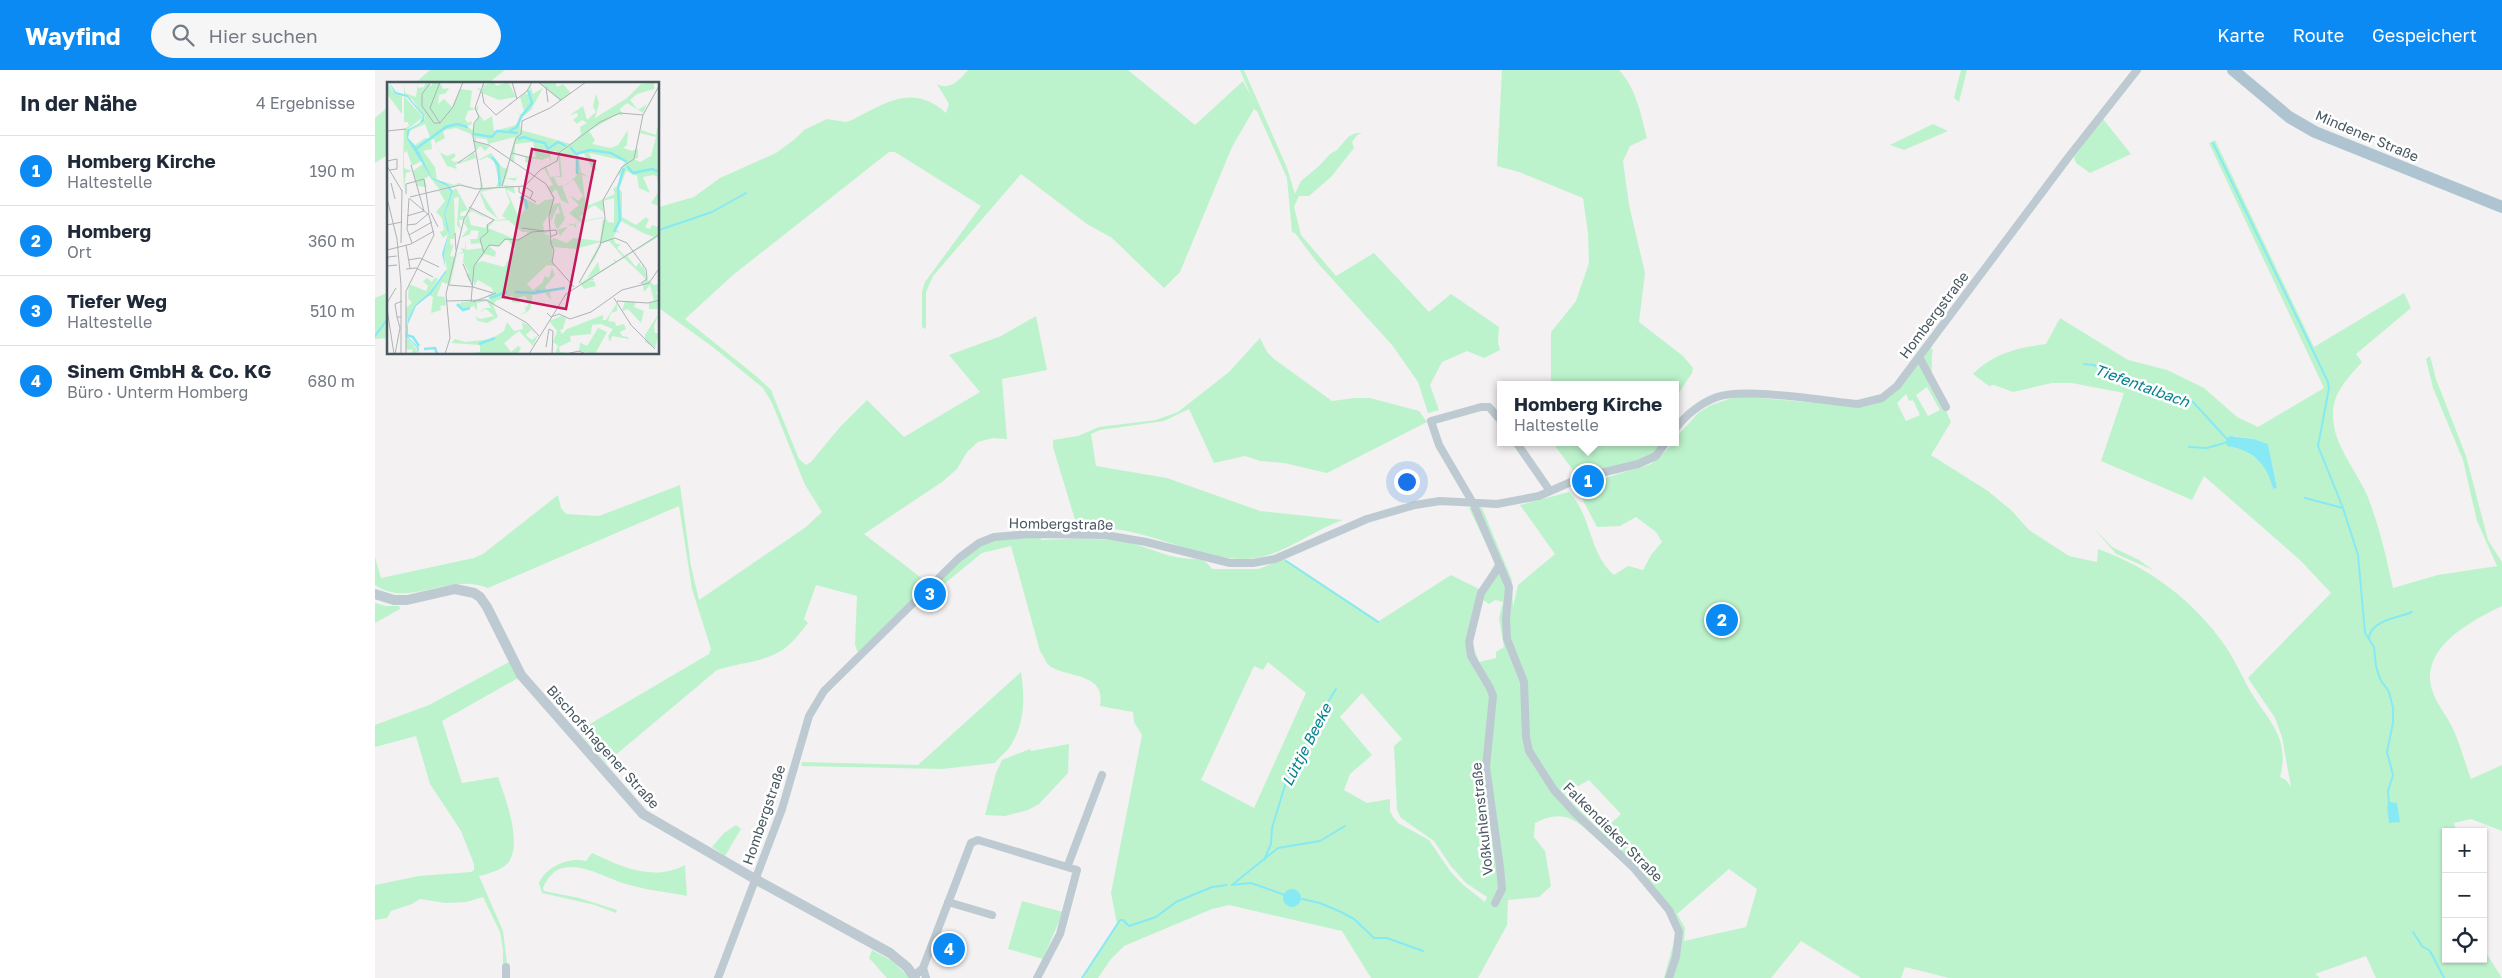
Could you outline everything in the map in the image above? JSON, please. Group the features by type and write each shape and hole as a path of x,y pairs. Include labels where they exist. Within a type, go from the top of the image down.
{"main road":[{"name":"Mindener Straße","path":"2233,70 2289,117 2315,132 2502,207"}],"street":[{"name":"Hombergstraße","path":"1679,425 1694,410 1707,402 1719,396 1739,393 1858,404 1873,402 1889,394 2137,70"},
{"path":"1919,357 1946,407"},
{"name":"Falkendieker Straße","path":"1497,416 1489,407 1481,407 1431,421 1439,445 1473,503 1509,587 1506,619 1507,639 1523,682 1529,751 1554,790 1575,814 1633,867 1669,910 1679,932 1676,957 1669,978"},
{"path":"1519,446 1550,491"},
{"name":"Hombergstraße","path":"718,978 782,809 809,716 815,703 830,685 927,589 966,552 979,543 994,537 1011,534 1105,535 1146,542 1230,562 1253,563 1275,558 1352,525 1395,510 1440,501 1507,503 1550,491 1581,478 1639,464 1656,456 1663,446"},
{"name":"Voßkuhlenstraße","path":"1495,903 1502,889 1486,767 1493,696 1491,688 1471,656 1469,642 1481,594 1500,564"},
{"name":"Bischofshagener Straße","path":"375,594 394,600 407,600 455,589 465,589 480,597 521,675 635,807 651,820 890,952 903,962 915,977"},
{"path":"1068,866 1103,775"},
{"path":"915,977 923,968 971,843 974,841 1075,868 1078,873 1057,942 1037,978"},
{"path":"948,902 992,915"},
{"path":"506,967 506,978"},
{"path":"923,968 926,978"}],"green space":[{"path":"430,70 505,70 490,82 416,82"},
{"path":"968,70 1128,70 1195,125 1243,81 1251,96 1240,70 1244,70 1287,168 1295,194 1301,181 1330,154 1337,150 1348,137 1356,133 1362,133 1357,135 1352,142 1354,148 1331,177 1309,196 1299,196 1294,207 1301,235 1336,276 1374,253 1429,312 1451,294 1499,327 1498,343 1500,350 1484,358 1467,351 1442,362 1430,385 1439,410 1428,413 1418,382 1392,345 1315,260 1295,233 1292,232 1287,178 1257,111 1254,109 1232,147 1180,272 1164,288 1112,238 1087,224 1021,174 933,276 926,292 926,329 922,327 922,292 925,282 981,206 895,152 889,152 733,275 685,319 771,390 799,459 806,465 811,462 840,427 867,400 904,437 980,392 949,355 1001,336 1036,316 1047,370 1002,379 1007,439 993,438 978,442 967,452 957,469 942,482 864,534 928,583 860,651 857,651 855,644 857,596 816,585 804,619 808,623 786,647 762,659 717,670 606,763 578,731 709,654 711,649 692,589 679,506 488,588 473,584 458,584 402,593 389,591 375,585 375,557 381,578 474,558 483,554 558,495 561,508 566,514 599,516 680,485 691,566 699,600 806,527 822,512 805,485 772,403 763,388 714,348 660,309 660,207 694,197 720,178 776,153 804,130 827,119 846,122 888,102 910,98 922,99 934,104 946,113 949,104 937,84 946,86 958,81"},
{"path":"1502,70 1619,70 1625,77 1634,93 1647,138 1630,146 1623,161 1629,205 1645,273 1639,322 1683,356 1693,368 1692,373 1679,392 1679,381 1551,381 1551,332 1576,301 1589,263 1588,233 1583,198 1519,172 1497,166"},
{"path":"1961,70 1967,70 1959,102 1954,98"},
{"path":"387,108 387,155 375,163 375,118"},
{"path":"2103,119 2131,154 2090,173 2076,163 2074,157"},
{"path":"1933,124 1948,131 1904,150 1890,145"},
{"path":"2215,140 2314,347 2404,293 2411,308 2356,354 2362,362 2338,392 2333,414 2336,435 2340,446 2371,506 2382,541 2393,588 2438,575 2497,566 2477,521 2463,460 2433,388 2426,359 2430,356 2436,379 2466,456 2488,540 2502,562 2502,606 2463,628 2451,638 2440,649 2433,661 2430,675 2432,690 2454,731 2471,779 2502,765 2502,831 2471,819 2454,823 2455,828 2442,828 2442,963 2487,963 2487,954 2502,978 2376,978 2366,956 2315,974 2320,978 1949,978 1905,967 1901,978 1861,978 1801,941 1771,978 1664,978 1676,934 1661,904 1622,862 1582,826 1570,819 1559,816 1535,823 1534,837 1545,851 1551,886 1539,897 1508,900 1507,925 1478,978 1371,978 1342,931 1229,905 1212,909 1124,946 1111,959 1098,978 1084,978 1090,965 1117,924 1111,893 1142,735 1134,722 1133,712 1100,706 1098,688 1092,682 1047,664 1040,651 1011,546 982,553 922,602 968,554 984,544 995,540 1041,537 1041,540 1097,539 1130,543 1176,557 1199,559 1212,569 1258,569 1285,559 1379,621 1451,575 1481,590 1495,563 1469,508 1482,508 1512,580 1513,607 1518,585 1555,554 1520,505 1569,492 1577,502 1599,556 1614,575 1628,566 1643,570 1651,555 1662,542 1656,532 1636,517 1620,526 1597,527 1576,487 1651,464 1671,446 1679,446 1680,433 1698,413 1709,406 1737,396 1862,407 1874,404 1893,393 1901,385 1929,347 1933,350 1930,375 1951,422 1931,455 1988,491 2012,511 2029,530 2069,556 2097,562 2098,549 2153,576 2185,601 2200,615 2226,647 2252,694 2277,732 2282,752 2280,777 2286,780 2291,787 2282,737 2275,718 2248,678 2331,593 2301,561 2204,476 2192,500 2101,461 2124,393 2072,383 2052,383 2013,392 1994,385 1989,386 1973,374 1998,356 2026,347 2046,344 2060,318 2128,360 2167,370 2204,388 2237,417 2258,427 2324,388 2209,143","holes":["1927,387 1940,410 1928,416 1916,395","1906,394 1909,401 1913,400 1920,415 1906,421 1897,403","2234,436 2254,439 2268,444 2277,488 2273,489 2268,474 2255,457 2234,447","1482,599 1489,604 1495,600 1503,602 1499,618 1504,647 1496,652 1496,658 1479,662 1472,643","1268,662 1306,693 1254,808 1201,780 1254,666 1263,670","1362,693 1402,739 1394,746 1397,810 1401,818 1434,841 1450,865 1466,883 1487,897 1485,902 1462,884 1450,871 1429,840 1398,823 1390,811 1390,799 1367,803 1344,790 1350,774 1372,755 1340,717","1589,780 1621,814 1602,832 1564,794","1729,869 1757,889 1746,927 1684,941 1685,928 1677,914"]},
{"path":"387,293 387,338 375,339 375,298"},
{"path":"1260,338 1267,352 1274,359 1332,401 1370,398 1419,411 1427,422 1327,473 1284,463 1260,461 1245,456 1214,463 1189,409 1164,421 1100,430 1091,434 1096,466 1167,478 1260,511 1343,520 1278,551 1256,558 1241,559 1207,554 1137,533 1085,526 1076,523 1053,447 1053,440 1078,436 1099,427 1156,420 1178,412 1229,372"},
{"path":"1555,446 1660,446 1652,455 1634,463 1576,474"},
{"path":"2093,527 2112,547 2139,560 2153,570 2116,554"},
{"path":"375,603 386,606 399,606 400,609 375,623"},
{"path":"509,662 518,678 442,721 462,783 498,777 511,821 514,846 512,856 507,864 498,870 479,876 503,931 509,978 503,978 503,950 500,932 483,897 466,902 446,903 420,899 412,904 391,911 387,918 375,920 375,885 419,876 471,872 474,870 474,864 461,831 430,784 416,736 375,747 375,725 429,705"},
{"path":"1021,672 1023,710 1019,728 1009,747 995,763 942,769 801,766 802,762 918,765"},
{"path":"1069,744 1068,773 1039,804 1028,810 1005,816 985,815 996,773 1002,760 1030,749 1031,751"},
{"path":"736,825 741,829 725,856 712,847 724,833"},
{"path":"592,853 638,871 661,872 685,865 687,896 633,886 592,871 569,867 559,869 550,876 543,888 544,891 579,898 617,910 616,913 595,905 542,893 539,883 542,877 552,868 572,860 586,861"},
{"path":"1022,901 1063,912 1043,959 1008,949"},
{"path":"872,950 892,961 910,978 887,978 869,958"}],"water":[{"path":"2230,436 2254,439 2268,444 2277,488 2273,489 2263,465 2244,451 2227,446 2226,439"},
{"path":"2390,802 2397,803 2400,822 2389,823 2387,806"},
{"path":"1288,889 1296,889 1301,894 1299,905 1288,907 1283,902 1283,894"}],"waterway":[{"path":"2213,143 2328,382 2329,388 2318,446 2343,508"},
{"path":"660,230 712,212 746,193"},
{"path":"375,336 387,320"},
{"name":"Tiefentalbach","path":"2084,364 2094,365 2126,381 2162,390 2193,402 2227,439"},
{"path":"2189,447 2207,448 2228,442"},
{"name":"Tiefentalbach","path":"2305,498 2343,508 2358,555 2365,633 2374,647 2376,666 2380,679 2389,692 2393,708 2393,723 2387,752 2393,775 2388,791 2389,805"},
{"path":"1286,561 1378,622"},
{"path":"2369,637 2371,631 2381,623 2412,612"},
{"name":"Lüttje Beeke","path":"1264,860 1271,844 1272,828 1286,782 1308,748 1316,721 1336,689"},
{"name":"Lüttje Beeke","path":"1232,885 1278,848 1320,841 1345,826"},
{"name":"Lüttje Beeke","path":"1232,885 1251,883 1285,895"},
{"name":"Lüttje Beeke","path":"1082,978 1120,920 1123,920 1129,926 1156,917 1176,902 1212,887 1227,885"},
{"name":"Lüttje Beeke","path":"1302,899 1320,903 1354,919 1374,938 1387,938 1423,951"},
{"name":"Tiefentalbach","path":"2413,932 2422,946 2430,951 2444,978"}],"place":[{"name":"Homberg Kirche","path":"1588,481"},
{"name":"Tiefer Weg","path":"930,594"},
{"name":"Homberg","path":"1722,620"},
{"name":"Sinem GmbH & Co. KG","path":"949,949"}]}
